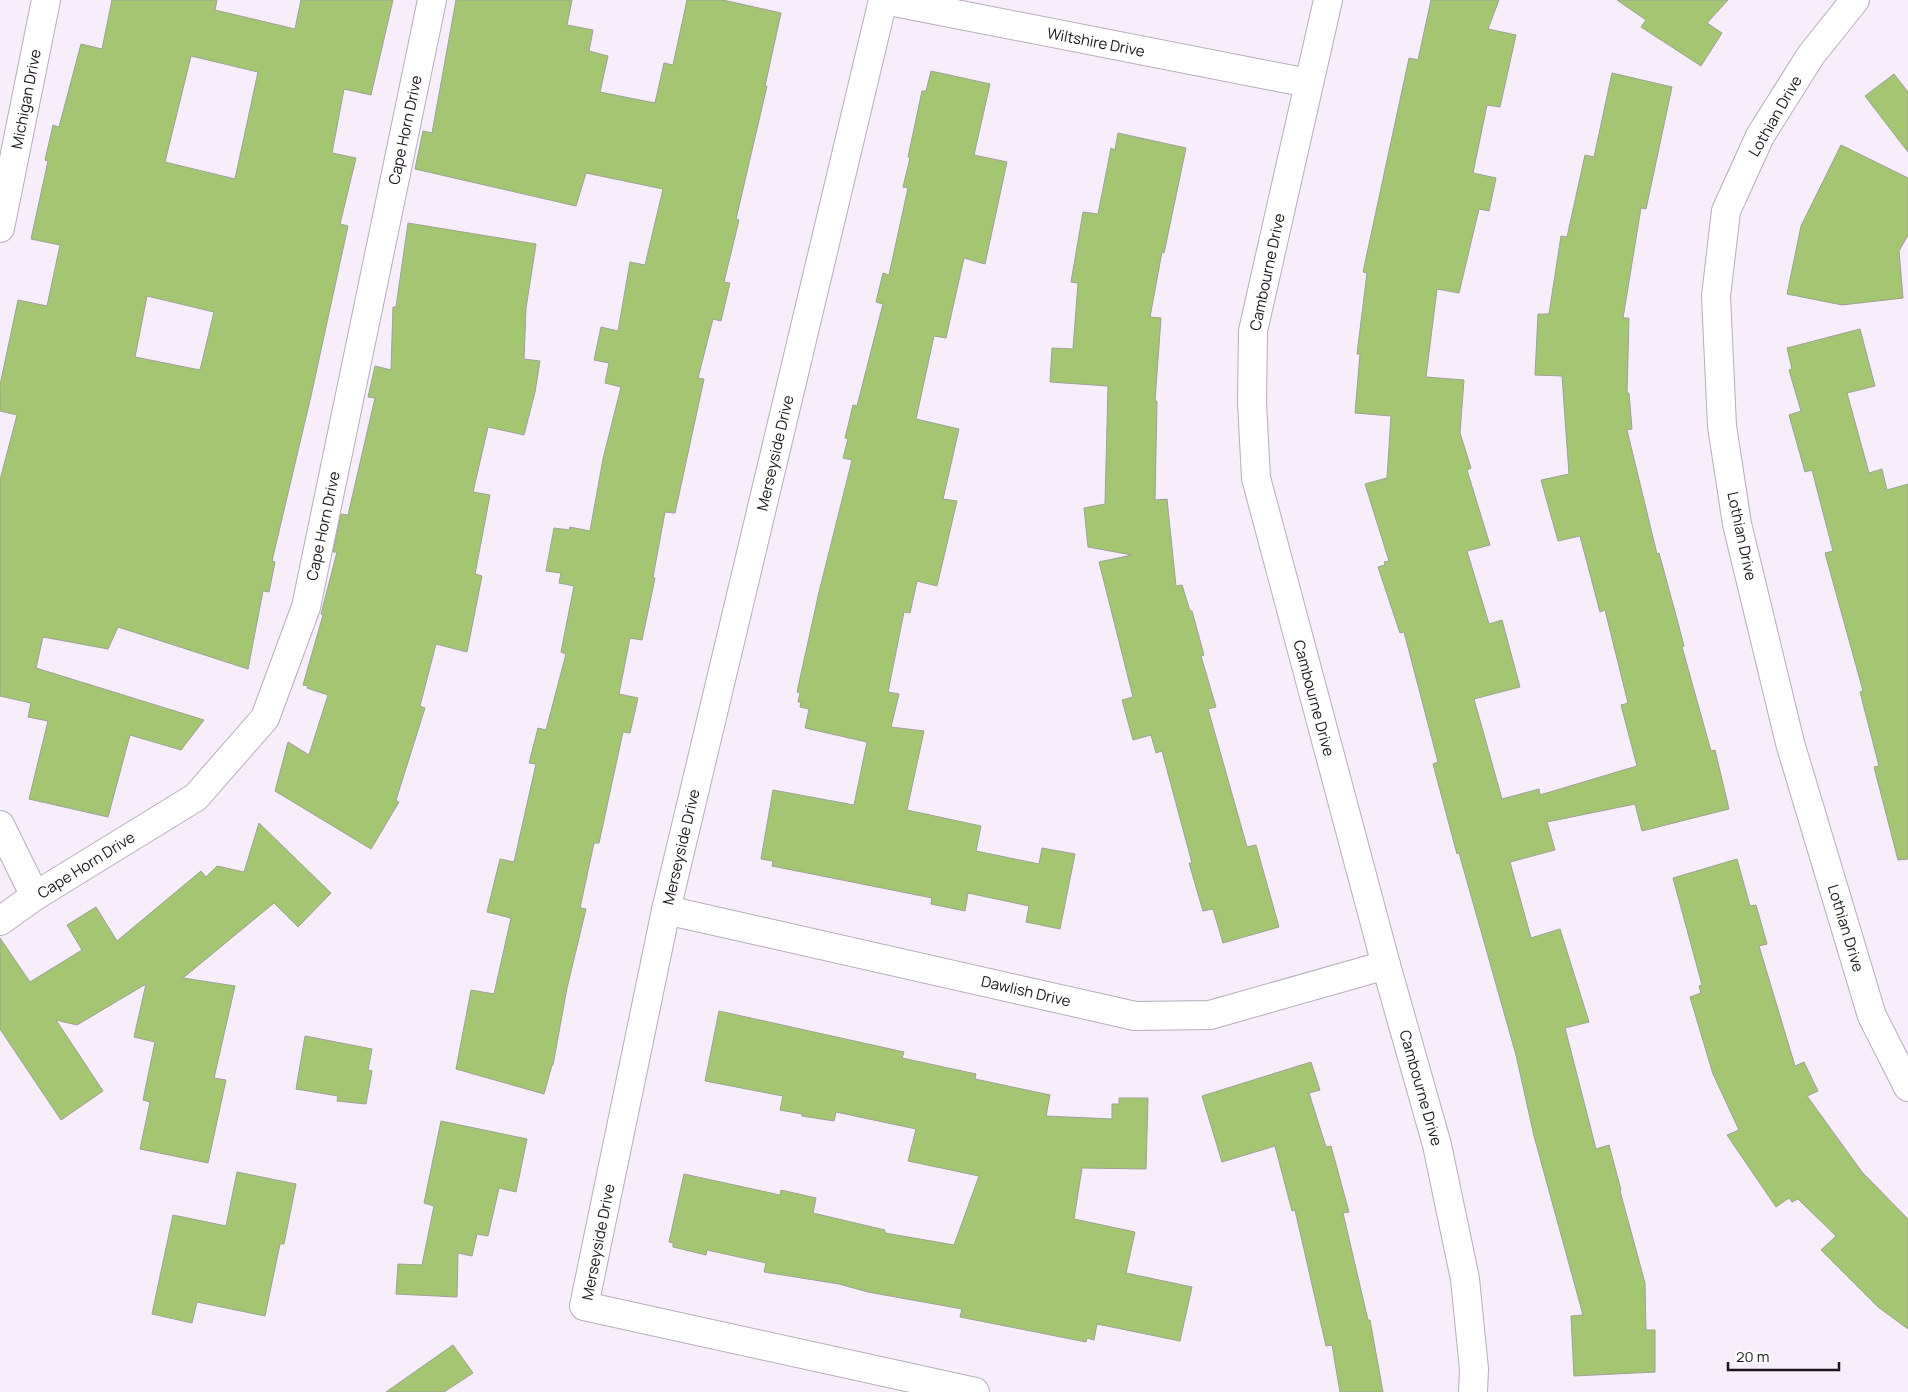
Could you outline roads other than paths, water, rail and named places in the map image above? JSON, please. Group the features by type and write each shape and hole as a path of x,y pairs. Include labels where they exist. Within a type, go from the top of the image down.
{"street":[{"name":"Michigan Drive","path":"0,228 46,0"},
{"name":"Cape Horn Drive","path":"0,921 35,896 196,797 265,718 306,607 432,0"},
{"name":"Wiltshire Drive","path":"884,0 1308,84"},
{"name":"Merseyside Drive","path":"884,0 666,910 584,1306 975,1392"},
{"name":"Cambourne Drive","path":"1328,0 1253,331 1252,403 1254,467 1386,965 1437,1145 1465,1278 1474,1369 1473,1392"},
{"name":"Lothian Drive","path":"1855,0 1811,55 1760,136 1726,210 1716,296 1722,426 1737,524 1790,743 1872,1016 1908,1087"},
{"path":"0,825 35,896"},
{"name":"Dawlish Drive","path":"666,910 1135,1016 1210,1016 1386,965"}]}
